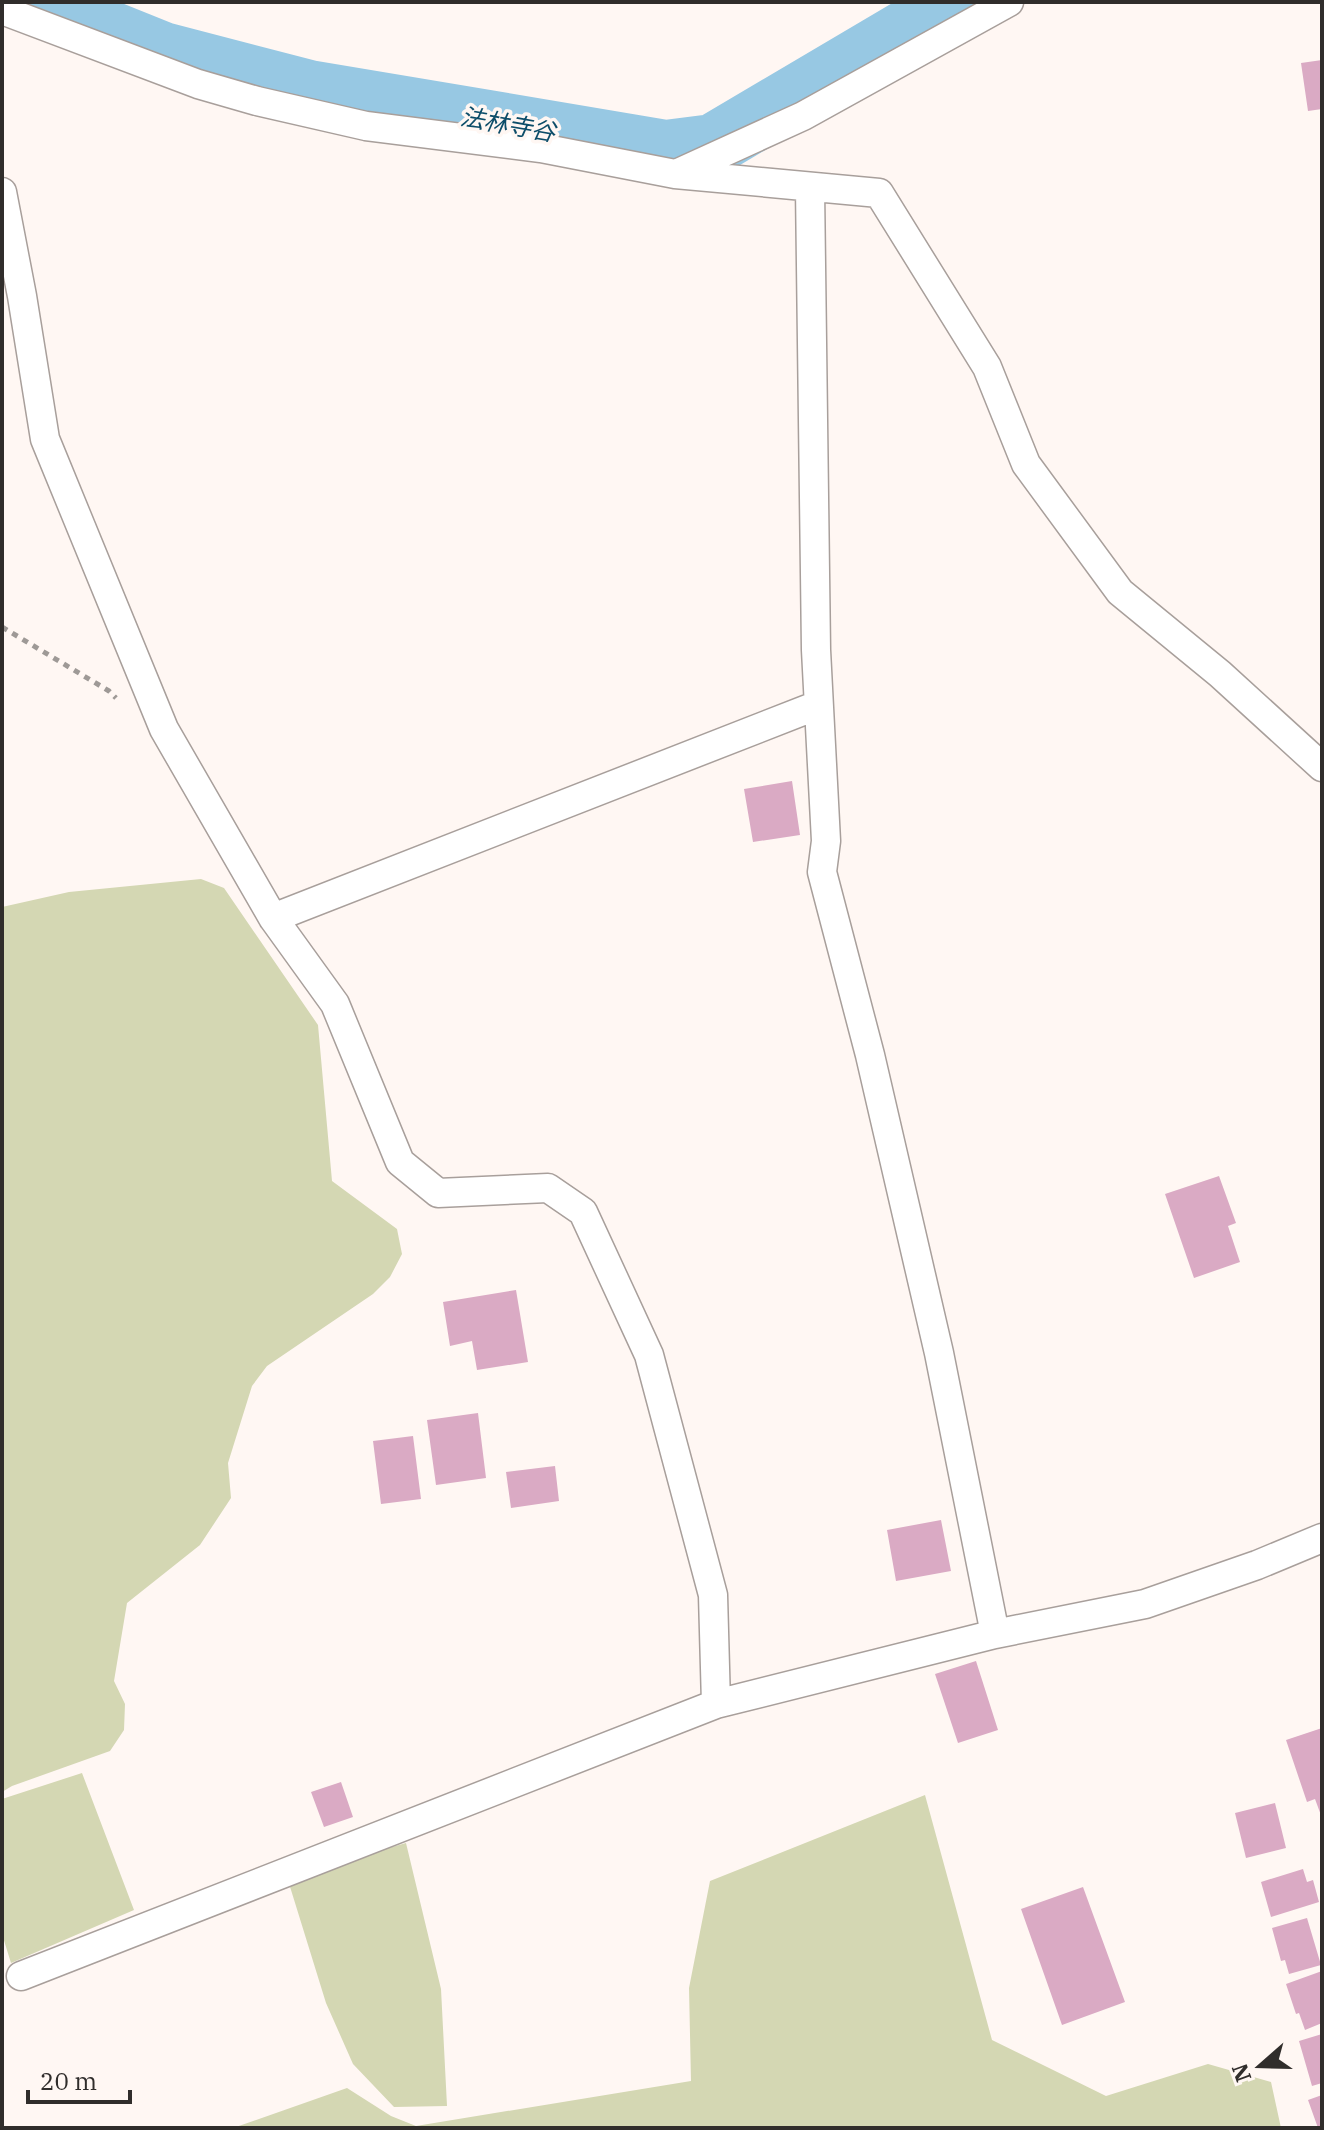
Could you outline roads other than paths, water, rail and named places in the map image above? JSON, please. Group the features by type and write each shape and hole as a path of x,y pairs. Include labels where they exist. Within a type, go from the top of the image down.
{"street":[{"path":"675,174 803,116 1009,2"},
{"path":"2,10 198,84 366,126 541,148 675,174 879,193 987,367 1026,464 1120,592 1220,674 1322,767"},
{"path":"810,188 818,705 826,841 822,872 870,1055 939,1353 995,1634"},
{"path":"2,192 45,439 164,729 273,918 335,1004 400,1162 438,1193 548,1188 583,1212 649,1355 713,1595 716,1704"},
{"path":"273,918 818,705"},
{"path":"21,1976 716,1704 995,1634 1145,1604 1257,1565 1322,1538"}],"waterway":[{"name":"法林寺谷","path":"36,2 163,53 309,91 666,151 713,145 955,2"}]}
